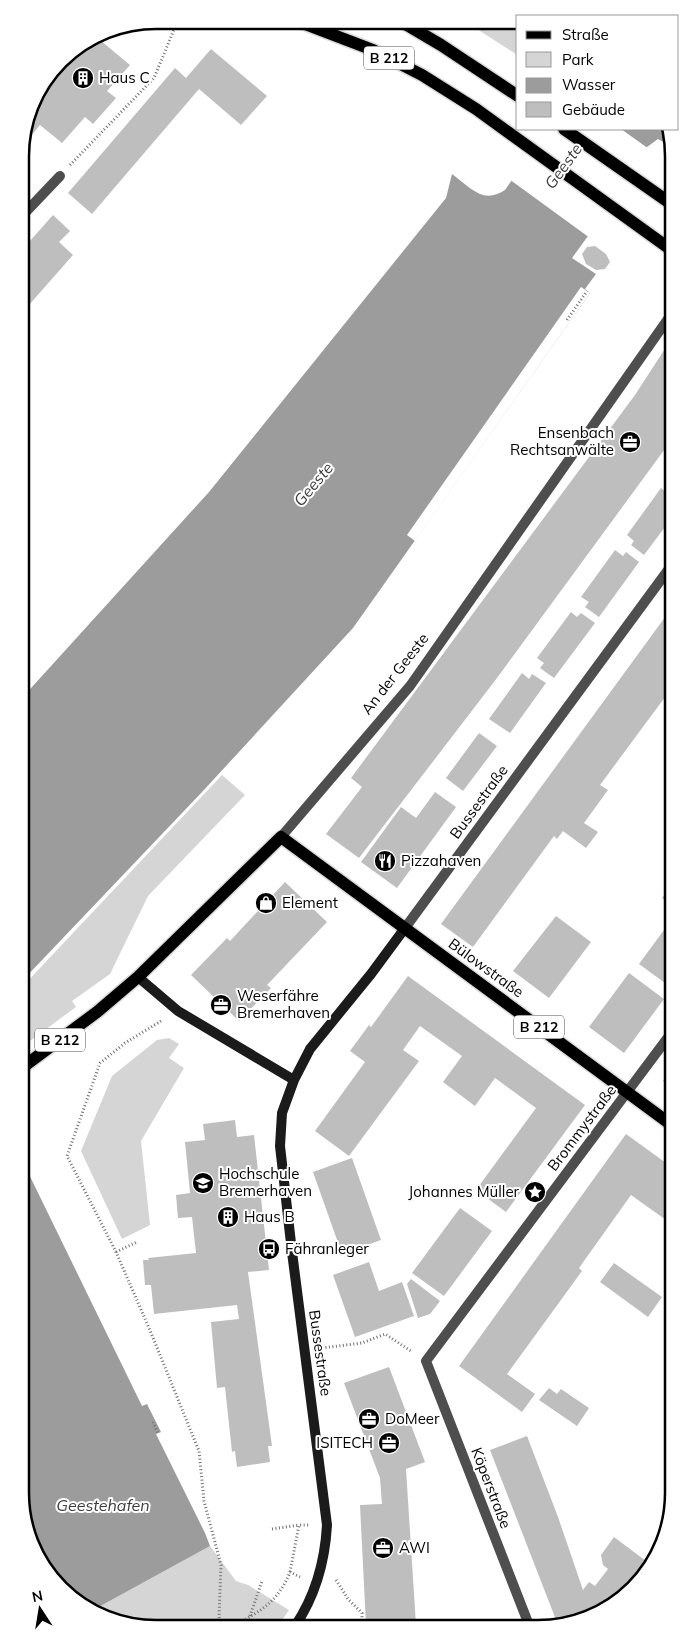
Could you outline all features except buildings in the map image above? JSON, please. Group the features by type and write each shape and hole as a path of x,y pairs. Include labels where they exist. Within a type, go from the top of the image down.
{"main road":[{"name":"B 212","path":"317,29 373,50 422,75 476,109 665,244"},
{"name":"B 212","path":"414,29 516,95"},
{"path":"565,130 665,200"},
{"name":"Bülowstraße","path":"281,837 665,1121"},
{"name":"An der Geeste","path":"29,1063 97,1012 138,977 281,837"}],"street":[{"path":"29,208 60,176"},
{"name":"An der Geeste","path":"281,837 410,686 665,323"},
{"name":"Bussestraße","path":"298,1620 316,1586 324,1560 327,1524 280,1146 282,1113 294,1080 310,1049 371,974 665,574"},
{"path":"138,977 178,1011 294,1080"},
{"name":"Brommystraße","path":"426,1361 665,1041"},
{"name":"Köperstraße","path":"426,1361 527,1620"}],"path":[{"path":"60,176 154,78 174,29"},
{"path":"567,320 587,291"},
{"path":"178,1011 125,1043 100,1063 67,1156 116,1252 199,1451 204,1501 221,1565 220,1620"},
{"path":"116,1252 137,1242"},
{"path":"304,1351 362,1343 385,1334 426,1361"},
{"path":"153,1422 158,1432"},
{"path":"272,1529 299,1525 327,1524"},
{"path":"244,1620 270,1604 284,1587 290,1572 299,1525"},
{"path":"324,1560 348,1599 362,1613 362,1620"},
{"path":"290,1572 316,1586"},
{"path":"249,1617 262,1581"}],"green space":[{"path":"477,29 516,29 516,54"},
{"path":"222,775 245,795 148,896 110,974 72,1001 76,1007 29,1042 29,980"},
{"path":"169,1038 179,1044 169,1058 184,1068 141,1141 150,1225 122,1239 81,1151 112,1076 157,1040"},
{"path":"210,1546 236,1581 248,1585 289,1610 282,1620 148,1620 131,1618 99,1607"}],"water":[{"name":"Geeste","path":"546,130 662,130 664,143 658,139 647,147 572,258 596,274 585,289 590,293 353,628 203,791 29,974 29,690 209,492 446,198 452,174 471,189 483,195 490,196 505,190"},
{"name":"Geestehafen","path":"29,1174 142,1406 147,1404 161,1432 156,1434 210,1546 99,1607 85,1599 60,1577 38,1542 30,1510 29,1493"}],"pier":[{"path":"543,130 622,130 649,149 590,238 509,179"},
{"path":"581,287 590,293 415,541 407,535"}],"place":[{"name":"Haus C","path":"83,78"},
{"name":"Ensenbach Rechtsanwälte","path":"630,442"},
{"name":"Pizzahaven","path":"385,861"},
{"name":"Element","path":"266,903"},
{"name":"Weserfähre Bremerhaven","path":"221,1005"},
{"name":"Hochschule Bremerhaven","path":"203,1183"},
{"name":"Johannes Müller","path":"535,1192"},
{"name":"Haus B","path":"228,1217"},
{"name":"Fähranleger","path":"269,1249"},
{"name":"DoMeer","path":"369,1419"},
{"name":"ISITECH","path":"389,1443"},
{"name":"AWI","path":"383,1548"}]}
